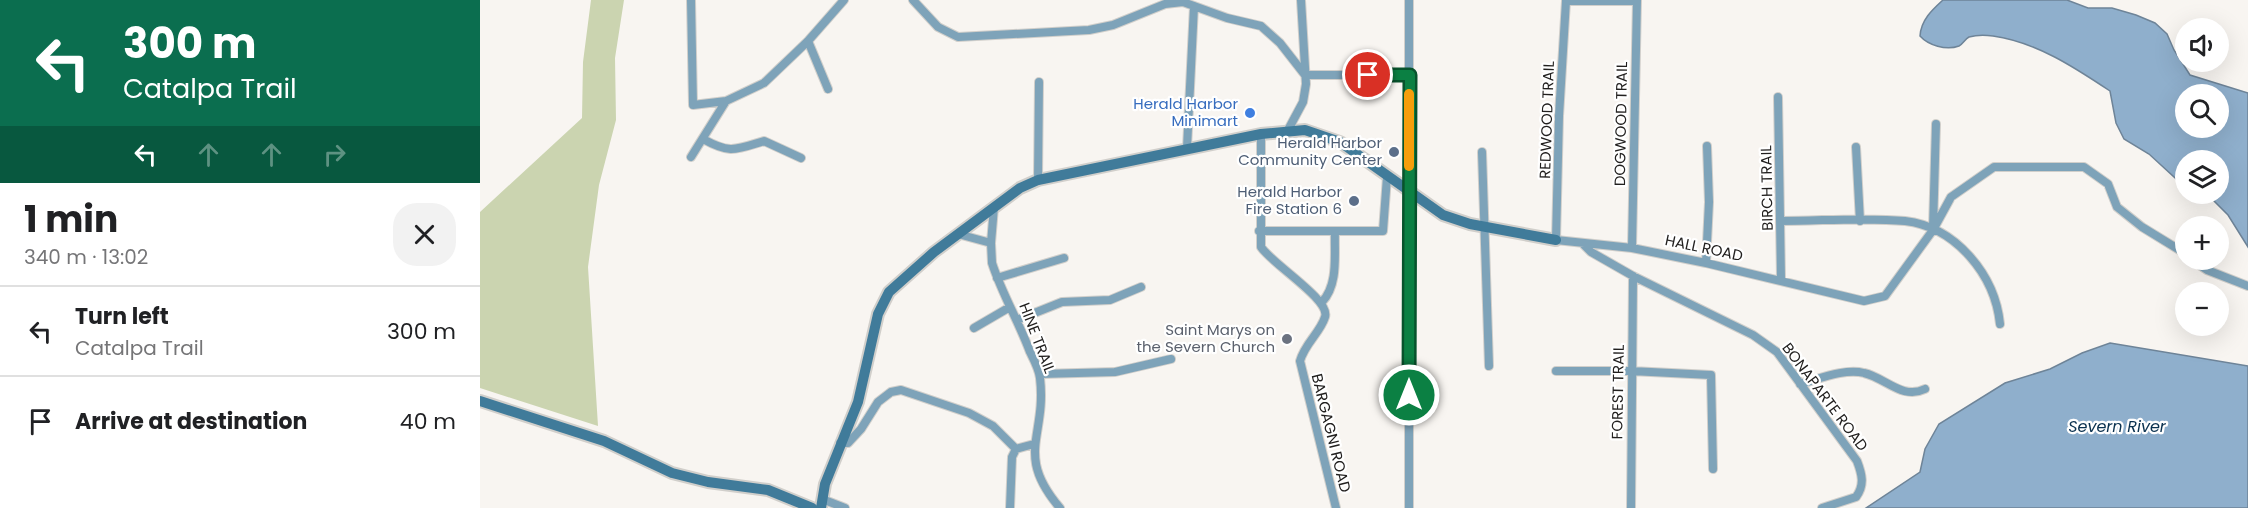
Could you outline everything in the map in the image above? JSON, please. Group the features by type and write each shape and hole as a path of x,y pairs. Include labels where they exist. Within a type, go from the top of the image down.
{"street":[{"path":"692,0 693,105 726,101 764,83 808,41 844,0"},
{"path":"913,0 938,27 958,37 1089,30 1113,25 1165,4 1183,2 1227,18 1262,26 1280,43 1305,75"},
{"path":"1284,130 1303,102 1305,75 1301,0"},
{"path":"1409,0 1409,508"},
{"path":"1566,1 1637,0"},
{"name":"DOGWOOD TRAIL","path":"1632,248 1637,0"},
{"name":"REDWOOD TRAIL","path":"1556,240 1559,116 1566,1"},
{"path":"1187,148 1194,6"},
{"path":"808,41 828,89"},
{"path":"1305,75 1410,75"},
{"path":"1038,180 1039,82"},
{"name":"BIRCH TRAIL","path":"1778,97 1781,279"},
{"path":"691,157 726,101"},
{"path":"1933,230 1936,124"},
{"name":"HALL ROAD","path":"822,504 840,443 858,402 878,314 889,292 958,234 994,207 1038,180 1187,148 1284,130 1311,131 1330,137 1409,194 1443,215 1482,226 1556,240 1632,248 1706,263 1781,279 1864,301 1885,296 1933,230 1951,197 1994,167 2084,167 2108,184 2117,207 2142,227 2175,248"},
{"path":"1261,134 1259,231 1261,247 1322,302"},
{"path":"703,139 723,150 734,151 764,141 801,158"},
{"path":"1706,263 1709,202 1707,146"},
{"path":"1856,147 1860,221"},
{"path":"1482,152 1482,226 1489,366"},
{"path":"1259,231 1383,231 1387,177"},
{"name":"HINE TRAIL","path":"994,207 991,243 997,278 1040,374 1040,422 1034,444 1036,472 1046,491 1060,508"},
{"path":"1781,221 1906,221 1933,230 1955,241 1982,271 1998,304 2000,324"},
{"name":"BARGAGNI ROAD","path":"1335,231 1333,278 1331,288 1322,302 1326,315 1305,345 1300,361 1336,508"},
{"path":"958,234 991,243"},
{"name":"BONAPARTE ROAD","path":"1582,243 1592,252 1633,276 1753,335 1777,352 1857,461 1862,479 1861,489 1856,497 1822,508"},
{"path":"997,278 1064,258"},
{"path":"2207,270 2248,286"},
{"name":"FOREST TRAIL","path":"1631,508 1633,276"},
{"path":"1017,320 1062,302 1110,300 1141,287"},
{"path":"974,328 1010,307"},
{"path":"1040,374 1115,372 1171,359"},
{"path":"1556,371 1631,371 1711,375 1713,469"},
{"path":"1800,384 1851,372 1865,373 1904,392 1915,394 1925,389"},
{"path":"840,443 848,442 861,429 878,402 891,392 908,391 969,413 993,426 1016,449"},
{"path":"480,401 604,441 680,475 768,490 812,508"},
{"path":"1010,508 1012,457 1016,449 1034,444"},
{"path":"822,504 845,508"}],"green space":[{"path":"591,0 624,0 615,58 616,120 599,185 588,267 598,426 480,388 480,212 582,118 583,62"}],"water":[{"path":"1943,0 2067,0 2088,8 2112,8 2155,23 2167,34 2175,52 2175,72 2188,72 2190,75 2219,84 2175,84 2175,138 2229,138 2229,87 2248,93 2248,247 2229,216 2217,204 2229,204 2229,150 2175,150 2175,178 2149,154 2124,139 2116,123 2110,91 2054,57 2009,39 1981,35 1969,37 1959,46 1949,48 1932,44 1920,36 1922,25"},
{"name":"Severn River","path":"2110,343 2248,366 2248,508 1866,508 1920,472 1925,449 1939,424 2005,383 2050,369 2082,353"}],"slow traffic":[{"path":"1409,94 1409,166"}],"place":[{"name":"Herald Harbor Minimart","path":"1250,113"},
{"name":"Herald Harbor Community Center","path":"1394,152"},
{"name":"Herald Harbor Fire Station 6","path":"1354,201"},
{"name":"Saint Marys on the Severn Church","path":"1287,339"}],"route":[{"path":"1368,75 1410,75 1409,395"}]}
